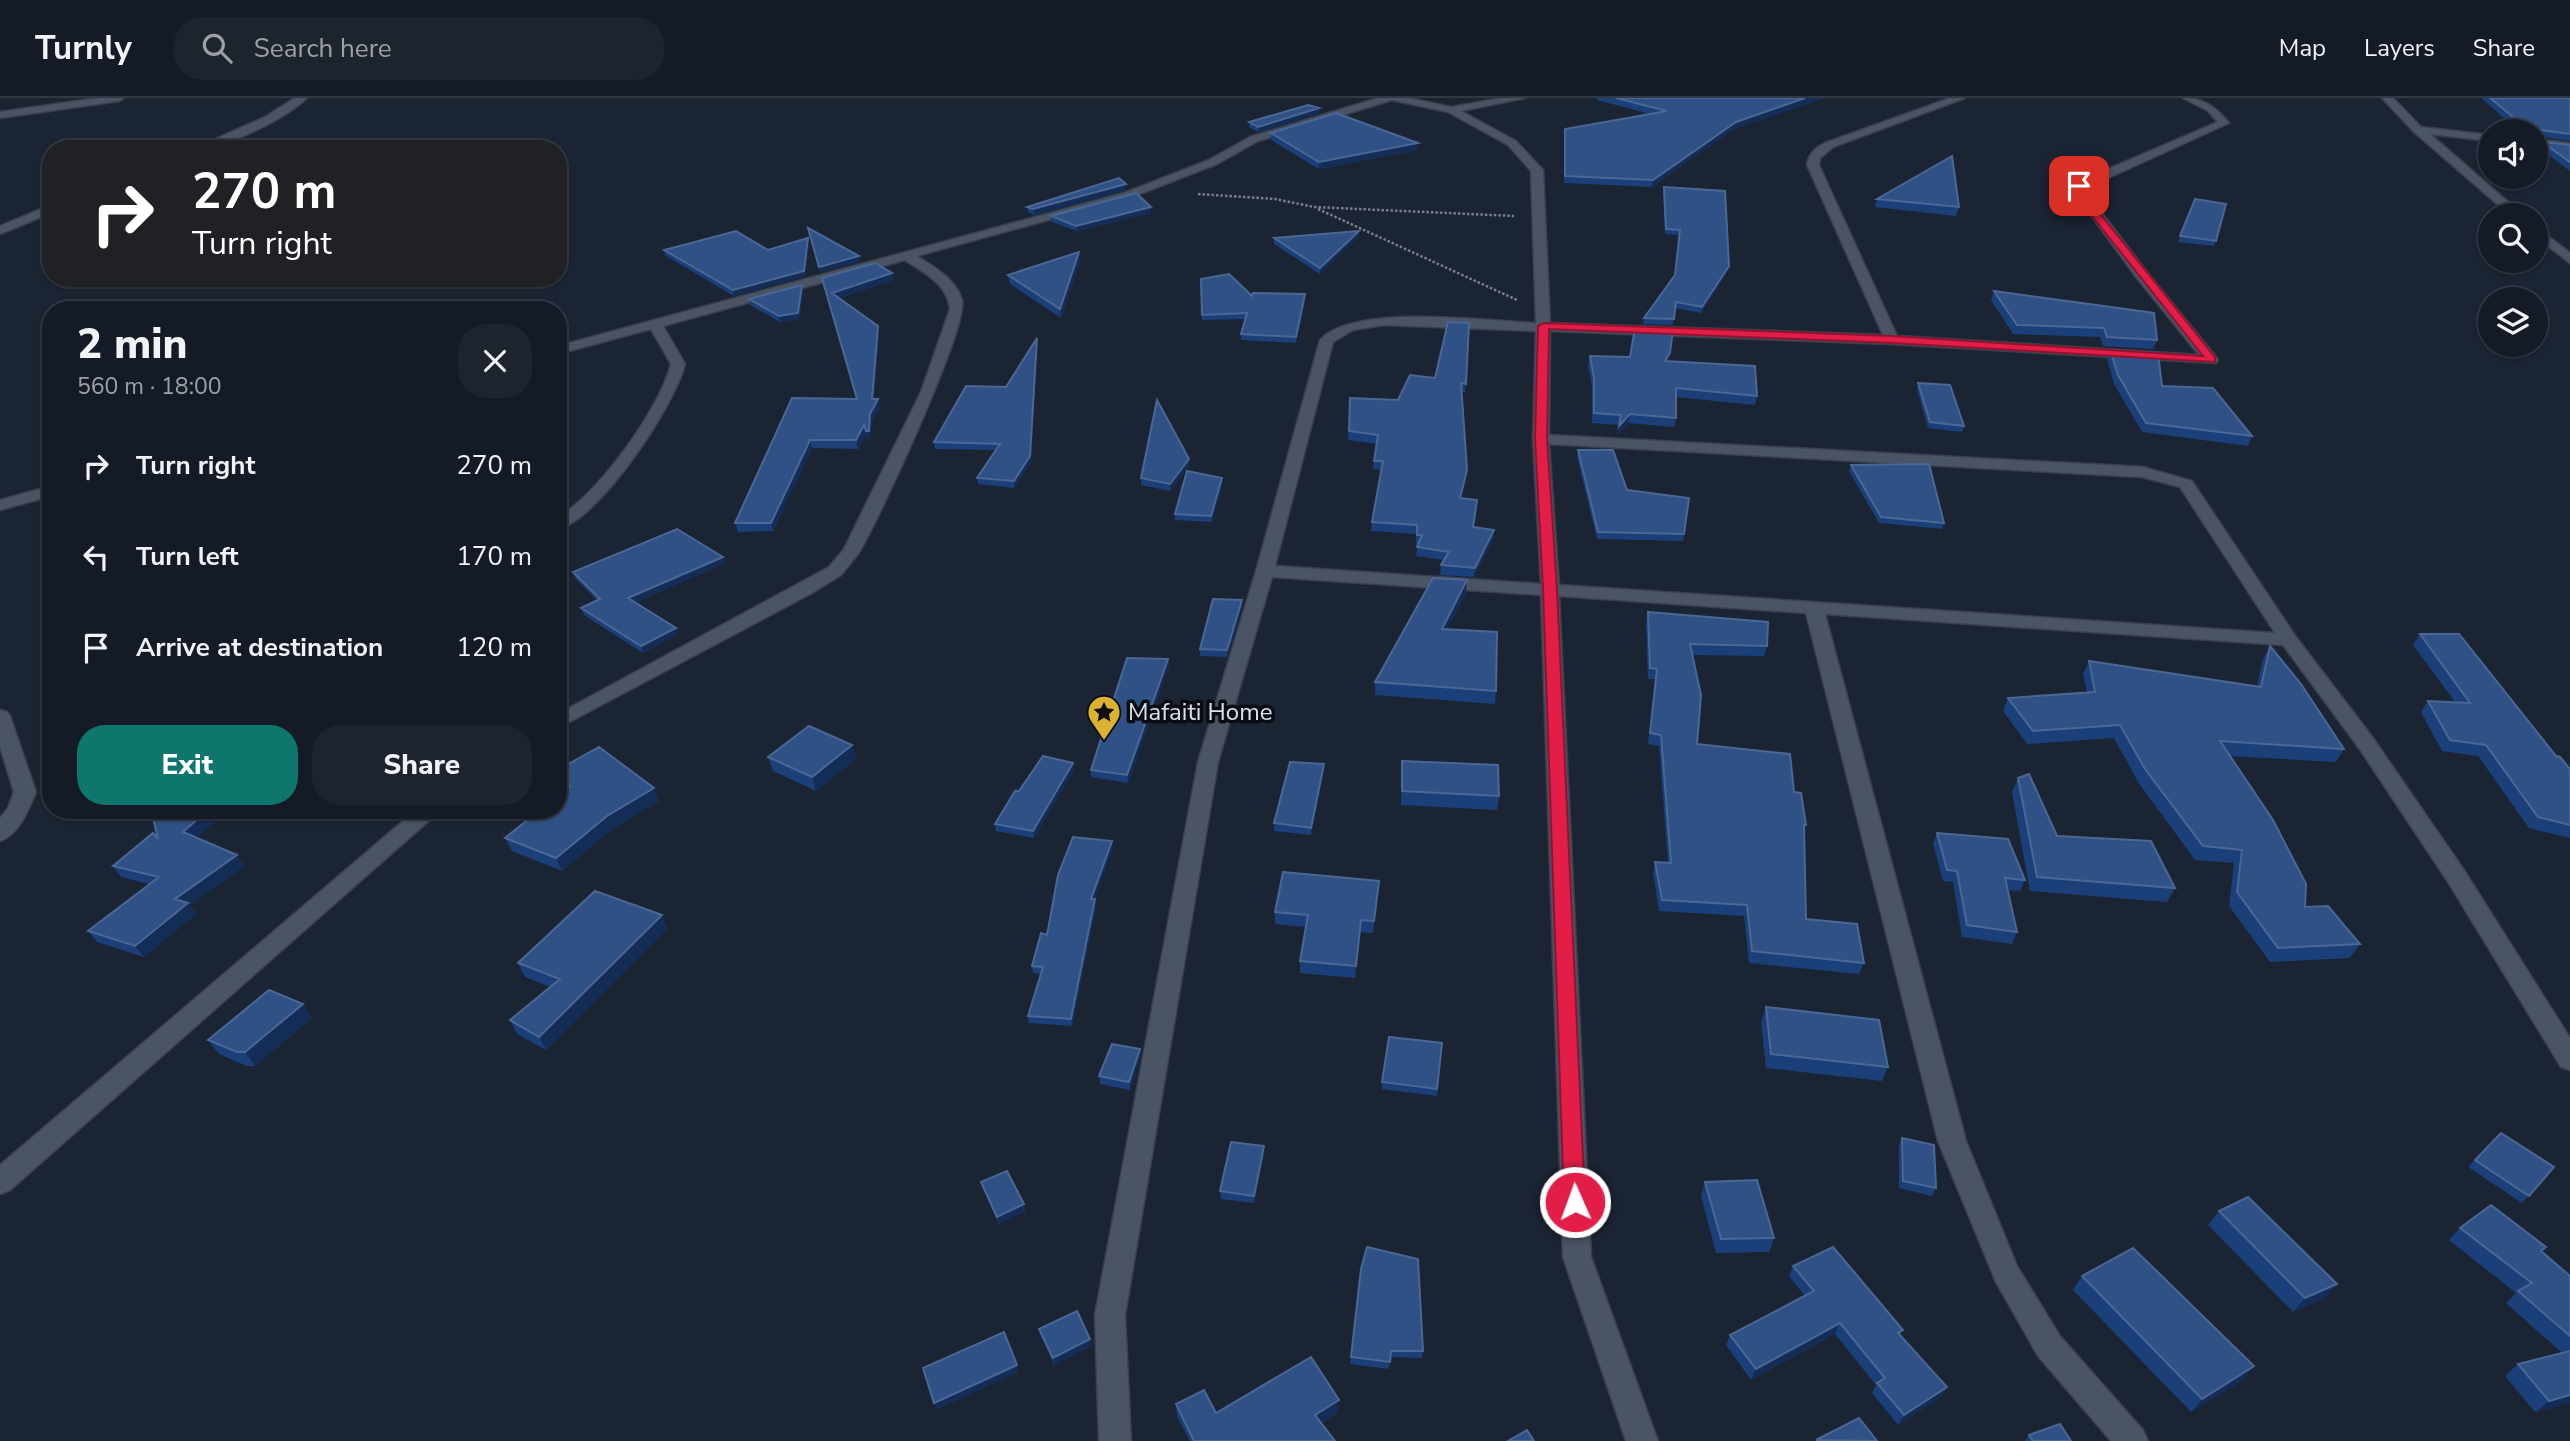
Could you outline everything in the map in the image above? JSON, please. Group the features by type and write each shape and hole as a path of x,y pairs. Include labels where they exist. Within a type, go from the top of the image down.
{"street":[{"path":"0,115 118,98"},
{"path":"219,140 269,119 302,98"},
{"path":"567,348 1128,195 1213,162 1254,139 1389,98"},
{"path":"1395,98 1451,110 1512,143 1537,170 1543,319 1541,439 1550,589 1577,1257 1642,1441"},
{"path":"1451,110 1520,98"},
{"path":"1892,340 1813,165 1814,158 1817,151 1829,145 1960,98"},
{"path":"1115,1441 1110,1315 1208,762 1265,571 1327,340 1349,327 1384,321 1543,319 2211,360 2141,274 2078,189 2082,184 2224,123 2212,109 2188,98"},
{"path":"2387,98 2418,130 2503,203"},
{"path":"2418,130 2478,137"},
{"path":"2548,143 2570,146"},
{"path":"0,230 42,213"},
{"path":"2548,241 2570,259"},
{"path":"567,717 806,589 835,571 852,550 928,392 957,309 957,296 948,285 905,254"},
{"path":"567,518 586,505 624,457 673,386 678,364 655,324"},
{"path":"1541,439 2143,472 2186,484 2289,640 2366,743 2456,876 2570,1060"},
{"path":"0,505 42,493"},
{"path":"1265,571 2289,640"},
{"path":"1814,610 1957,1154 2006,1273 2049,1346 2132,1441"},
{"path":"0,716 24,792 18,810 0,833"},
{"path":"0,1182 420,819"}],"path":[{"path":"1193,194 1275,199 1314,207 1541,218"},
{"path":"1314,207 1543,319"}],"building":[{"path":"1616,98 1805,98 1736,122 1653,180 1565,176 1565,129 1667,111"},
{"path":"2490,98 2570,98 2570,134 2548,131 2548,119 2515,119"},
{"path":"1308,105 1319,108 1258,127 1249,122"},
{"path":"1336,113 1418,143 1319,162 1271,133"},
{"path":"2548,143 2570,145 2570,162 2548,146"},
{"path":"1952,156 1959,207 1877,199"},
{"path":"1119,178 1126,184 1033,209 1027,207"},
{"path":"1664,187 1725,191 1729,266 1702,307 1676,302 1674,319 1644,318 1675,275 1680,230 1666,229"},
{"path":"1136,193 1151,207 1076,226 1051,216"},
{"path":"2195,199 2226,204 2216,241 2180,236"},
{"path":"808,228 859,256 819,267"},
{"path":"736,231 768,250 808,238 804,271 733,290 664,250"},
{"path":"1359,231 1320,268 1274,238"},
{"path":"1079,252 1060,309 1008,275"},
{"path":"875,263 892,273 832,293 878,326 872,399 878,399 870,414 869,431 866,431 864,425 856,440 810,440 771,523 735,523 792,398 857,399 822,278"},
{"path":"1229,274 1252,296 1253,293 1305,294 1296,337 1241,334 1247,313 1202,315 1201,279"},
{"path":"802,285 798,313 779,316 749,299"},
{"path":"1994,291 2154,313 2157,340 2107,337 2104,328 2017,325"},
{"path":"1448,322 1469,323 1466,384 1461,383 1467,470 1460,498 1477,500 1473,527 1494,530 1475,568 1441,565 1449,552 1417,547 1422,535 1417,535 1417,525 1372,522 1383,461 1374,461 1378,435 1349,431 1350,398 1398,400 1410,375 1435,378"},
{"path":"1635,328 1673,329 1670,353 1665,361 1755,366 1757,396 1676,388 1676,418 1630,414 1619,426 1621,415 1594,413 1594,378 1590,356 1630,357"},
{"path":"1037,338 1030,456 1014,481 977,478 1000,444 934,442 966,386 1006,387"},
{"path":"2110,350 2158,353 2162,386 2213,388 2252,436 2146,423 2118,375"},
{"path":"1918,383 1950,385 1964,426 1930,422"},
{"path":"1157,400 1189,459 1170,484 1141,478"},
{"path":"1578,450 1613,450 1627,490 1689,498 1684,534 1598,532"},
{"path":"1929,464 1944,523 1881,517 1851,465"},
{"path":"1187,471 1222,478 1211,516 1175,514"},
{"path":"677,529 723,557 628,598 676,628 641,646 581,608 600,599 573,572"},
{"path":"1433,578 1467,580 1442,629 1497,632 1496,691 1375,682"},
{"path":"1213,599 1242,600 1227,650 1200,649"},
{"path":"1648,612 1768,622 1767,646 1690,644 1701,695 1697,744 1790,754 1794,792 1801,793 1806,825 1806,919 1857,924 1864,963 1752,951 1747,905 1662,900 1655,862 1671,863 1661,735 1650,733 1657,669 1650,668"},
{"path":"2420,634 2459,634 2556,756 2570,769 2570,825 2538,817 2486,745 2450,740 2428,701 2470,703"},
{"path":"2270,646 2301,684 2344,749 2220,741 2273,820 2306,884 2305,907 2328,906 2360,944 2278,948 2237,892 2242,850 2203,846 2145,769 2120,725 2033,731 2008,698 2095,692 2089,661 2261,687"},
{"path":"1127,658 1168,659 1127,775 1091,770"},
{"path":"809,726 852,745 812,777 768,757"},
{"path":"599,747 654,788 607,816 556,858 505,838 529,819 567,819 567,788 570,786 567,784 567,765"},
{"path":"1043,756 1073,763 1033,831 995,824 1015,791 1019,791"},
{"path":"1402,761 1498,765 1499,796 1402,791"},
{"path":"1290,762 1324,764 1311,828 1274,823"},
{"path":"2029,774 2057,836 2151,841 2175,888 2037,877 2018,778"},
{"path":"153,819 198,819 183,832 237,855 175,899 188,903 135,946 88,931 159,877 113,866 153,833 158,839"},
{"path":"1937,833 2008,839 2025,880 2005,878 2017,932 1967,925 1957,871 1947,870"},
{"path":"1073,837 1112,841 1091,899 1095,899 1071,1019 1028,1016 1043,967 1032,966 1041,933 1047,935 1058,875"},
{"path":"1283,872 1379,881 1374,921 1361,920 1356,966 1300,961 1308,915 1275,912"},
{"path":"595,891 662,915 539,1037 510,1020 560,979 518,963"},
{"path":"269,990 303,1004 245,1052 237,1052 208,1040"},
{"path":"1766,1007 1879,1020 1888,1067 1771,1054"},
{"path":"1389,1037 1442,1043 1437,1089 1382,1082"},
{"path":"1112,1044 1140,1049 1129,1082 1099,1076"},
{"path":"2501,1133 2554,1167 2529,1196 2475,1160"},
{"path":"1902,1138 1934,1145 1936,1188 1903,1181"},
{"path":"1231,1142 1264,1146 1254,1196 1220,1191"},
{"path":"1007,1171 1024,1204 997,1217 981,1182"},
{"path":"1757,1180 1774,1238 1721,1239 1705,1182"},
{"path":"2248,1197 2337,1284 2305,1298 2219,1211"},
{"path":"2491,1205 2546,1247 2541,1251 2570,1276 2570,1336 2518,1291 2532,1283 2460,1228"},
{"path":"1367,1247 1418,1259 1423,1351 1391,1351 1390,1362 1351,1357 1361,1269"},
{"path":"1833,1247 1903,1330 1898,1333 1947,1387 1904,1415 1877,1383 1885,1378 1840,1323 1756,1369 1730,1335 1814,1291 1793,1266"},
{"path":"2133,1248 2254,1366 2202,1399 2082,1276"},
{"path":"1077,1311 1090,1339 1053,1358 1039,1329"},
{"path":"1004,1332 1017,1365 934,1403 923,1368"},
{"path":"2570,1351 2570,1395 2549,1401 2518,1364"},
{"path":"1311,1357 1339,1400 1315,1415 1335,1441 1194,1441 1176,1404 1204,1390 1216,1413"},
{"path":"1859,1418 1877,1441 1816,1440"},
{"path":"2060,1424 2071,1441 2033,1441 2029,1435"},
{"path":"1527,1430 1534,1441 1508,1441"}],"place":[{"name":"Mafaiti Home","path":"1104,742"}],"route":[{"path":"1575,1202 1550,589 1541,439 1544,326 1892,340 2211,360 2080,195 2079,186"}]}
